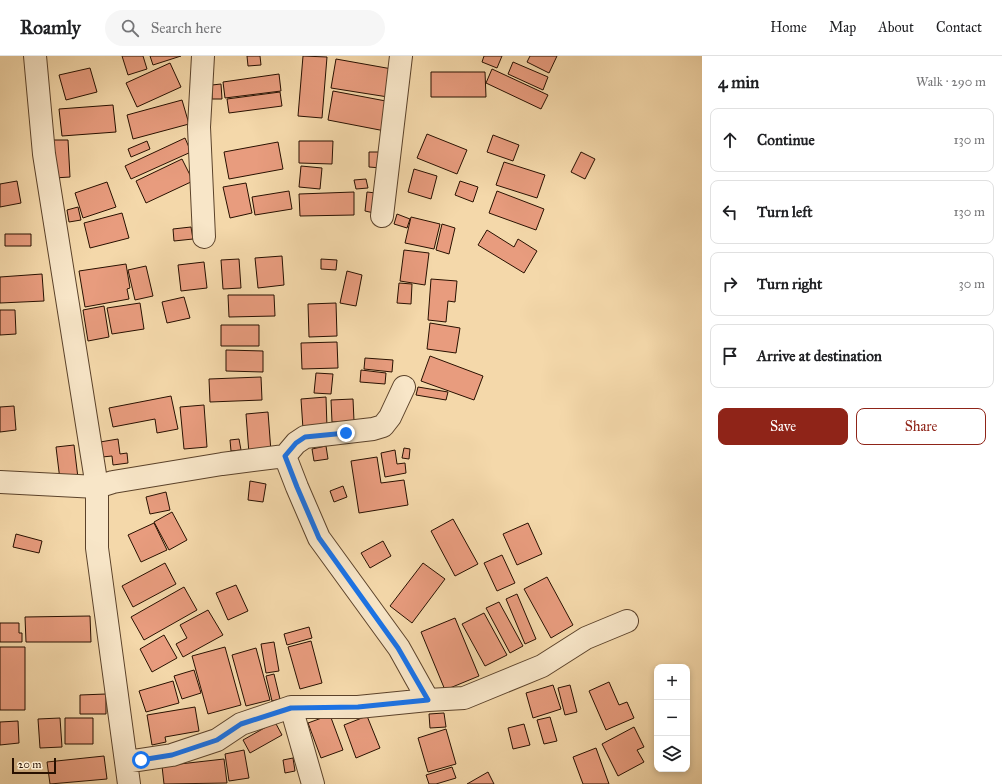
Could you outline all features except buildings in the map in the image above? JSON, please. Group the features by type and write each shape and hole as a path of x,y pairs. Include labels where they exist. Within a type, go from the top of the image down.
{"street":[{"path":"35,56 44,154 97,487 97,548 129,784"},
{"path":"203,56 199,127 204,237"},
{"path":"382,216 401,56"},
{"path":"0,482 97,487 113,482 285,456 296,443 305,437 373,430 383,426 390,417 404,387"},
{"path":"285,456 319,538 398,648 428,700"},
{"path":"126,762 172,755 217,740 241,724 291,708 358,707 464,698 542,666 586,638 627,621"},
{"path":"291,708 312,784"}],"route":[{"path":"141,760 172,755 217,740 241,724 291,708 358,707 428,700 398,648 319,538 285,456 296,443 305,437 346,433"}]}
